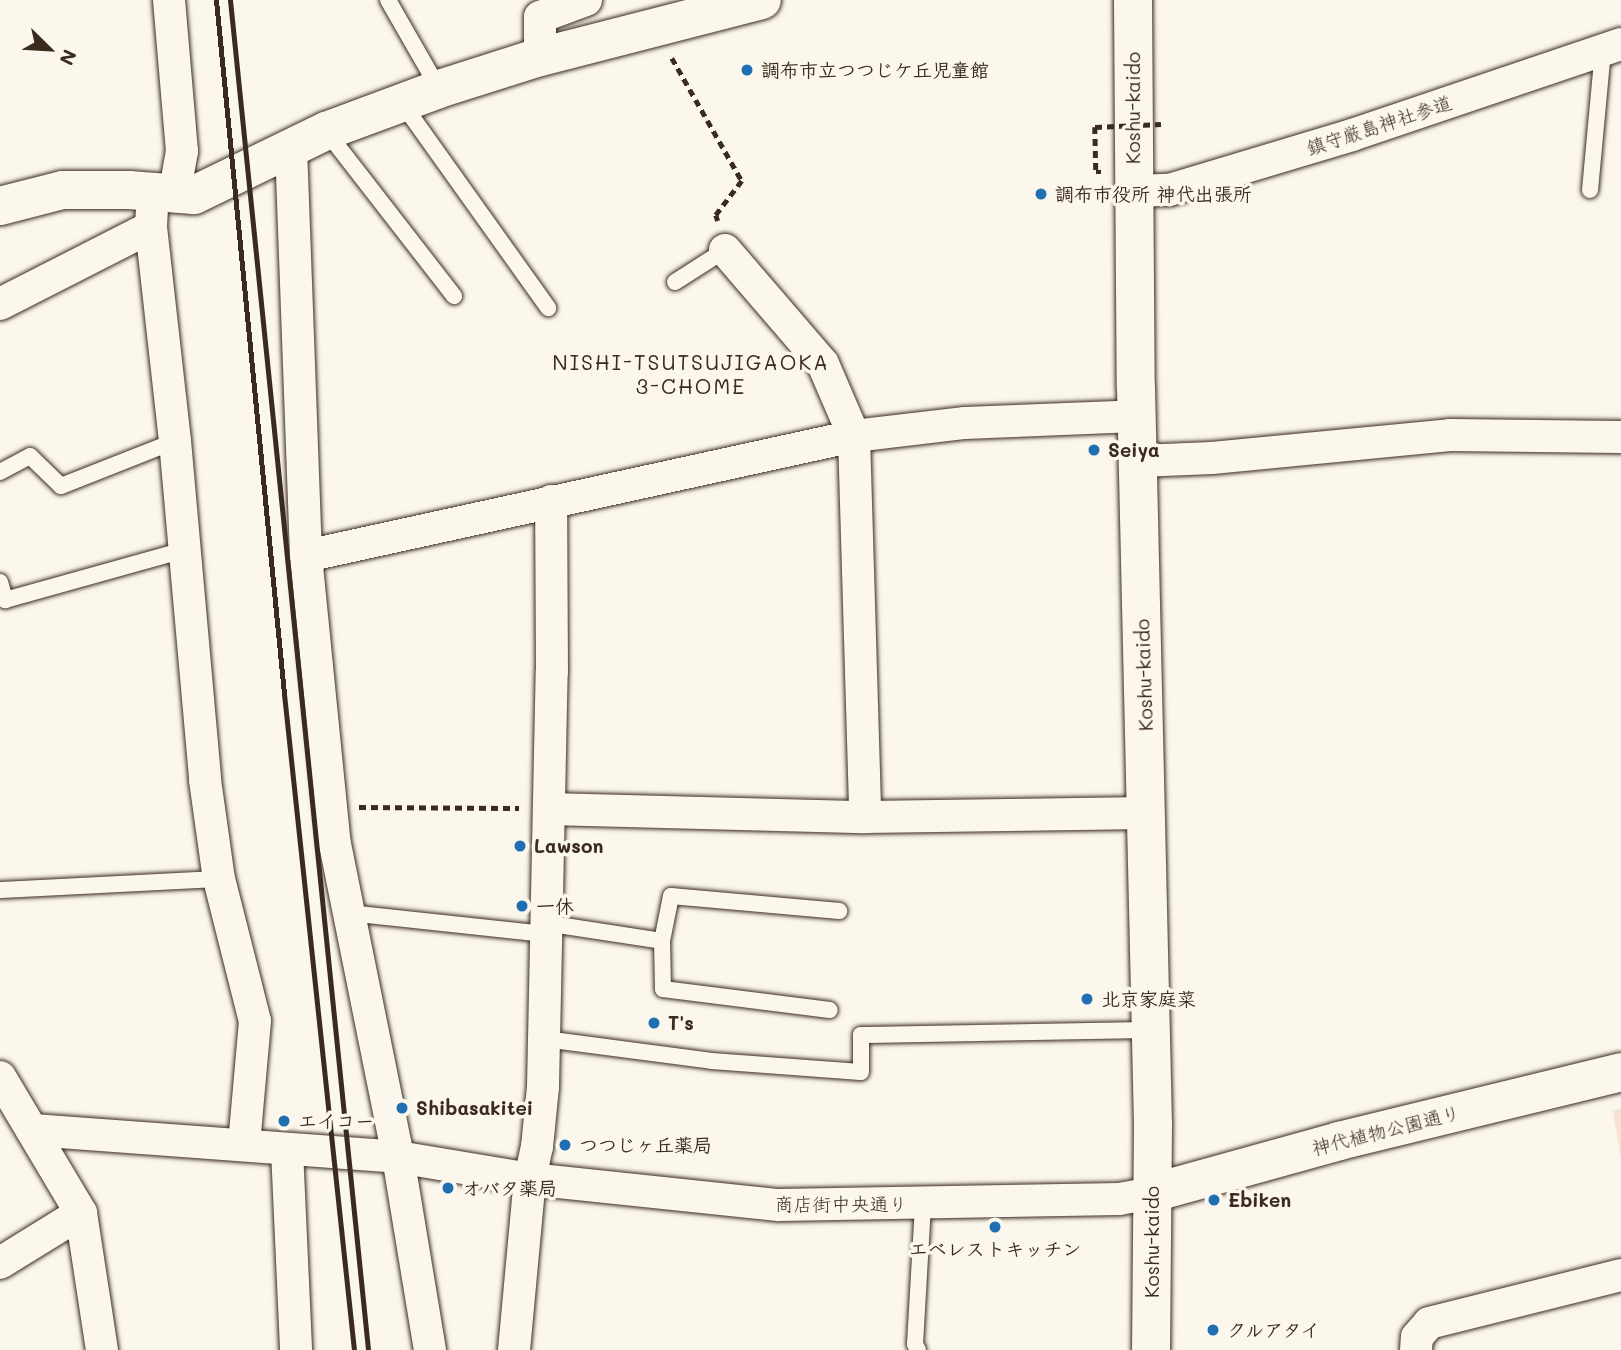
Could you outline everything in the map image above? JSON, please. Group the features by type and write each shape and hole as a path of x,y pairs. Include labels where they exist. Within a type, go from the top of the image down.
{"main road":[{"path":"0,206 63,190 128,190 159,205 194,195 326,131 439,89 540,57 762,0"},
{"name":"Koshu-kaido","path":"1133,0 1136,416 1148,813 1151,1030 1151,1350"},
{"name":"神代植物公園通り","path":"1152,1193 1339,1141 1621,1073"}],"street":[{"path":"169,0 182,151 159,205 175,441 205,780 219,879 255,1021 244,1144"},
{"path":"540,57 541,17 586,0"},
{"name":"鎮守厳島神社参道","path":"1133,191 1169,190 1352,135 1612,48"},
{"path":"291,147 306,556 331,807 349,913 398,1157 430,1350"},
{"path":"0,304 159,205"},
{"path":"725,250 823,364 854,436 865,817"},
{"path":"306,556 854,436 965,423 1136,416"},
{"path":"1139,461 1212,458 1450,435 1621,438"},
{"path":"514,1350 530,1179 537,1147 545,1039 551,501"},
{"path":"548,809 865,817 1148,813"},
{"path":"0,1077 81,1213 102,1350"},
{"name":"商店街中央通り","path":"32,1130 398,1157 530,1179 779,1205 1119,1199 1152,1193"},
{"path":"287,1150 296,1350"},
{"path":"0,1263 81,1213"},
{"path":"1416,1350 1417,1337 1429,1323 1621,1275"}],"lane":[{"path":"388,0 439,89"},
{"path":"1590,190 1612,48"},
{"path":"402,103 548,308"},
{"path":"326,131 454,296"},
{"path":"675,282 725,250"},
{"path":"0,472 30,456 61,486 175,441"},
{"path":"0,582 5,600 184,550"},
{"path":"0,890 219,879"},
{"path":"830,1010 663,989 662,941 671,896 839,911"},
{"path":"349,913 545,928 662,941"},
{"path":"545,1039 712,1061 861,1072 861,1035 1151,1030"},
{"path":"918,1350 915,1344 923,1204"}],"path":[{"path":"658,25 675,64 742,181 716,215 725,250"},
{"path":"1096,172 1095,127 1161,124"},
{"path":"331,807 548,809"}],"shaded area":[{"path":"1621,1108 1621,1160 1613,1111"}],"railway":[{"path":"216,0 284,694 354,1350"},
{"path":"230,0 368,1350"}],"place":[{"name":"調布市立つつじケ丘児童館","path":"747,70"},
{"name":"調布市役所 神代出張所","path":"1041,194"},
{"name":"Seiya","path":"1094,450"},
{"name":"Lawson","path":"520,846"},
{"name":"一休","path":"522,906"},
{"name":"北京家庭菜","path":"1087,999"},
{"name":"T's","path":"654,1023"},
{"name":"Shibasakitei","path":"402,1108"},
{"name":"エイコー","path":"284,1121"},
{"name":"つつじヶ丘薬局","path":"565,1145"},
{"name":"オバタ薬局","path":"448,1188"},
{"name":"Ebiken","path":"1214,1200"},
{"name":"エベレストキッチン","path":"995,1227"},
{"name":"クルアタイ","path":"1213,1330"}],"district":[{"name":"NISHI-TSUTSUJIGAOKA 3-CHOME","path":"691,374"}]}
